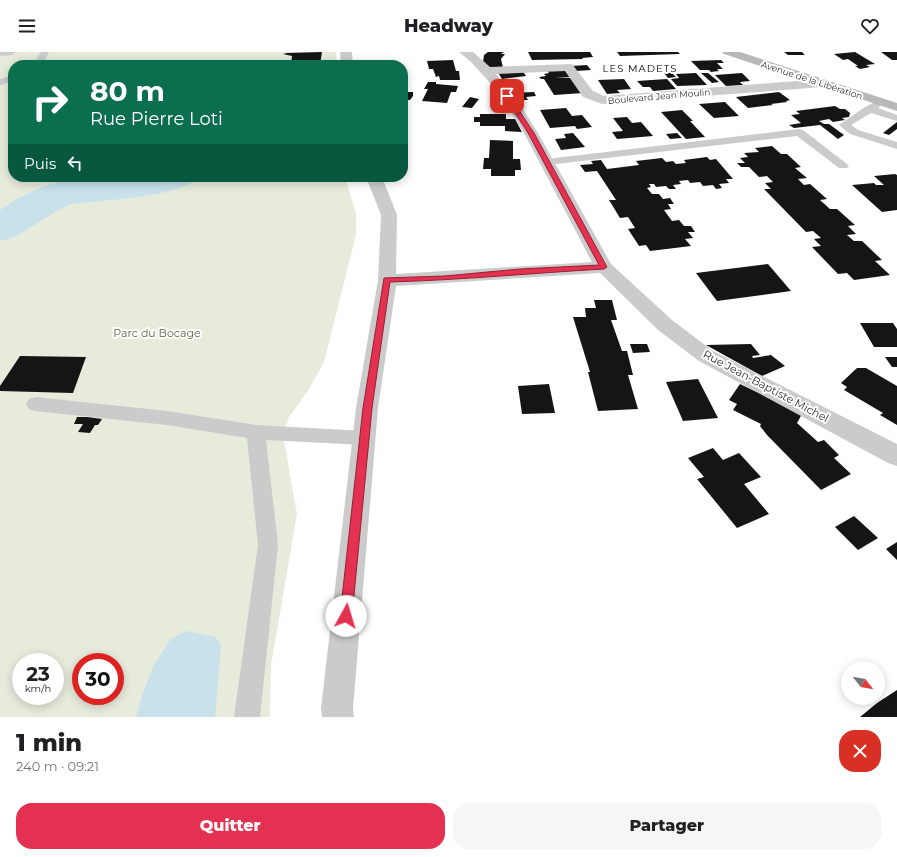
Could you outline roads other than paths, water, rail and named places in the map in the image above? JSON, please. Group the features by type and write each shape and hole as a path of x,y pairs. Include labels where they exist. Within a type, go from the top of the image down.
{"main road":[{"name":"Avenue de la Libération","path":"728,52 897,107"}],"street":[{"name":"Rue Jean-Baptiste Michel","path":"465,52 475,59 498,83 516,109 547,162 604,267 665,325 706,356 897,456"},
{"name":"Boulevard Jean Moulin","path":"486,71 568,67 588,94 602,100 822,83"},
{"path":"338,717 337,708 367,408 387,280 390,215 376,182"},
{"path":"387,280 444,278 520,271 604,267"}],"lane":[{"path":"0,53 12,52"},
{"path":"881,102 844,125 854,132 897,146"},
{"path":"869,109 897,118"},
{"path":"547,162 799,132 843,166"},
{"path":"34,404 167,418 292,436 364,438"},
{"path":"247,717 268,546 256,432"}],"water":[{"path":"186,631 216,637 221,646 215,717 136,717 143,693 154,665 170,640"}],"waterway":[{"path":"0,228 36,205 59,194 88,189 132,186 156,182"}],"district":[{"name":"LES MADETS","path":"640,68"}],"park label":[{"name":"Parc du Bocage","path":"157,333"}]}
